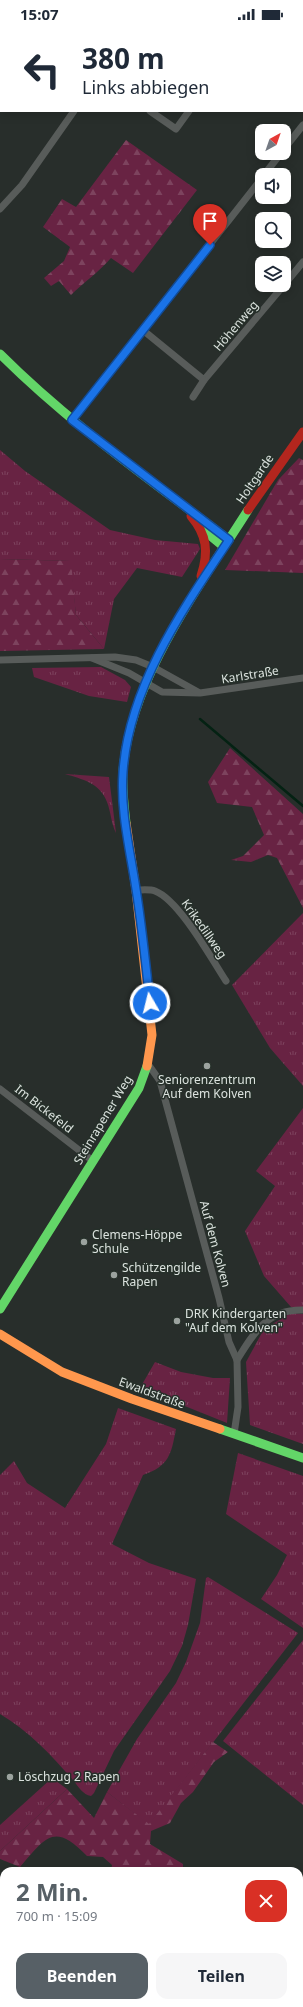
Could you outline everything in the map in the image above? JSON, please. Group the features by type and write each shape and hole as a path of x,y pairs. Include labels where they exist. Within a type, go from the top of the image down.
{"street":[{"path":"0,209 22,185 73,112"},
{"path":"151,112 176,129 188,112"},
{"path":"291,141 303,125"},
{"path":"269,168 276,160"},
{"path":"72,420 144,331 255,187"},
{"name":"Höhenweg","path":"291,277 303,262"},
{"name":"Höhenweg","path":"193,397 204,380 278,292"},
{"path":"144,331 204,380"},
{"path":"0,354 34,388 72,420 182,506 227,544"},
{"name":"Holtgarde","path":"227,544 260,490 300,442 303,432"},
{"path":"182,506 200,526 227,544"},
{"path":"196,592 207,561 208,549 200,526"},
{"name":"Steinrapener Weg","path":"0,1309 139,1088 148,1064 152,1035 151,1014 124,806 123,771 130,732 145,683 196,592 227,544"},
{"path":"0,660 115,657 136,660 153,667 200,693"},
{"name":"Karlstraße","path":"92,658 129,673 162,692 200,693 303,678"},
{"name":"Krikedillweg","path":"136,890 154,891 168,898 180,912 226,981"},
{"name":"Auf dem Kolven","path":"148,1064 160,1081 219,1298 229,1342 237,1360 238,1406 234,1434"},
{"name":"Im Bickefeld","path":"0,1089 94,1161"},
{"path":"237,1360 253,1335 275,1315 292,1310 303,1310"},
{"name":"Ewaldstraße","path":"0,1334 62,1372 303,1458"}],"green space":[{"path":"126,140 197,190 133,273 111,258 102,268 71,295 59,281 51,286 44,278 64,261 70,247 43,227 62,199 76,207"},
{"path":"0,450 25,471 110,530 155,540 198,544 200,549 182,577 137,568 114,599 104,649 76,615 70,561 0,559"},
{"path":"299,458 303,460 303,573 225,570 278,480"},
{"path":"0,559 71,561 76,615 104,649 0,651"},
{"path":"101,667 125,680 131,687 127,702 89,696 34,677 32,668"},
{"path":"230,748 303,814 303,908 277,858 268,855 251,862 231,860 243,856 264,835 252,807 217,803 208,782"},
{"path":"65,774 109,777 116,833 107,802 100,790 90,783"},
{"path":"303,913 303,1086 270,1048 232,985"},
{"path":"303,1108 303,1307 291,1307 264,1276 245,1231 275,1186 256,1171"},
{"path":"291,1313 303,1314 303,1444 250,1425 246,1362 264,1329"},
{"path":"155,1362 181,1372 213,1378 230,1378 227,1423 140,1388"},
{"path":"118,1408 176,1429 170,1453 164,1463 152,1472 143,1475 112,1544 149,1563 196,1579 188,1625 182,1646 170,1671 114,1751 94,1793 91,1796 81,1790 39,1744 21,1728 0,1714 0,1475 14,1461 27,1483 65,1508 106,1444"},
{"path":"238,1453 303,1476 303,1628 261,1599 277,1575 287,1555 226,1514"},
{"path":"208,1577 298,1633 149,1825 107,1792 137,1739 176,1683 186,1662 200,1623 206,1578"},
{"path":"303,1640 303,1805 223,1741"},
{"path":"213,1742 228,1752 214,1762 193,1792 181,1803 170,1823 151,1831 150,1844 183,1864 183,1867 112,1867 112,1865 103,1857 87,1856 76,1845 66,1839 58,1837 44,1841 20,1867 0,1859 0,1851 67,1789 94,1818 107,1792 149,1824"},
{"path":"52,1778 67,1789 0,1851 0,1825"}],"waterway":[{"path":"200,719 303,806"}],"traffic: fast":[{"path":"0,354 27,380 83,428 229,540"},
{"path":"126,823 123,771 128,736 139,702 153,668 170,634 189,601 248,510"},
{"path":"201,528 224,547"},
{"path":"0,1309 139,1088 147,1066"},
{"path":"220,1429 303,1458"}],"traffic: slow":[{"path":"126,823 136,890 152,1035 147,1066"},
{"path":"0,1334 62,1372 132,1399 220,1429"}],"traffic: jam":[{"path":"248,510 303,432"},
{"path":"191,516 200,530 205,544 206,551 201,576"}],"place":[{"name":"Seniorenzentrum Auf dem Kolven","path":"207,1066"},
{"name":"Clemens-Höppe Schule","path":"84,1242"},
{"name":"Schützengilde Rapen","path":"114,1275"},
{"name":"DRK Kindergarten \"Auf dem Kolven\"","path":"177,1321"},
{"name":"Löschzug 2 Rapen","path":"10,1777"}],"route":[{"path":"150,1003 124,806 123,771 130,732 145,683 167,639 229,540 182,506 72,420 144,331 210,245"}]}
